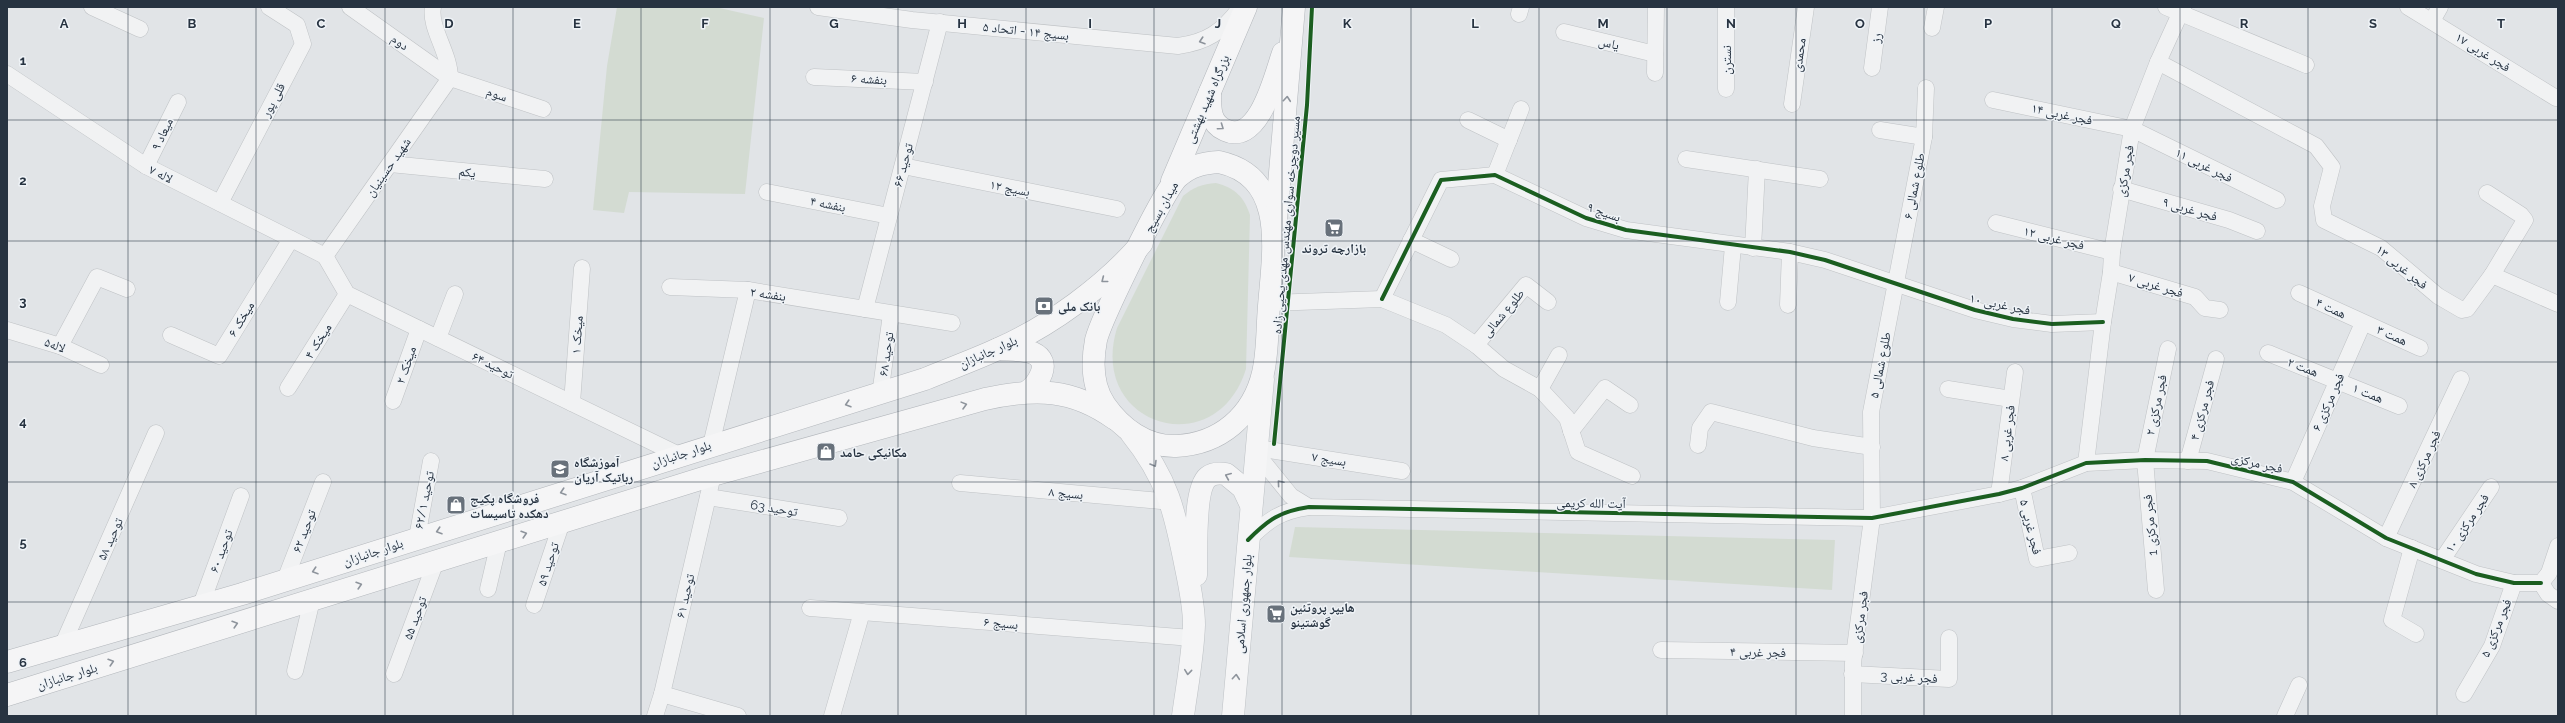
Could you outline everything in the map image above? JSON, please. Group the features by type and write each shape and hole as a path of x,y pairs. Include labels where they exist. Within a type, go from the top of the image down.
{"main road":[{"name":"بزرگراه شهید بهشتی","path":"1168,191 1246,7"},
{"path":"1210,92 1212,116 1221,128 1237,133 1252,127 1257,121 1283,54 1294,13"},
{"path":"1275,235 1294,13"},
{"name":"میدان بسیج","path":"1219,162 1234,165 1248,173 1258,184 1265,198 1275,235 1263,373 1255,395 1245,413 1231,428 1213,439 1192,445 1171,446 1150,442 1131,433 1115,418 1100,394 1095,381 1093,359 1102,324 1168,191 1182,173 1203,163 1219,162"},
{"name":"بلوار جانبازان","path":"7,662 63,644 285,580 679,455 880,394 998,349 1054,318 1120,266 1142,243"},
{"path":"998,349 1026,351 1035,354 1039,359 1043,372 1041,377 1027,392"},
{"name":"بلوار جمهوری اسلامی","path":"1233,716 1263,373"},
{"name":"بلوار جانبازان","path":"7,695 713,475 985,399 1027,392 1075,396 1100,408 1115,418"},
{"path":"1131,433 1155,465 1172,502 1190,587 1193,632"},
{"path":"1183,716 1193,632 1200,496 1204,482 1214,474 1226,474 1243,488 1251,505"}],"street":[{"path":"92,7 140,29"},
{"name":"قلی پور","path":"220,203 302,44 297,24 269,7"},
{"name":"دوم","path":"350,7 450,78"},
{"path":"433,7 432,16 450,64 450,78"},
{"name":"بسیج ۱۴ - اتحاد ۵","path":"818,7 913,14 940,22 1178,46 1204,41 1214,36 1230,22 1241,7"},
{"path":"1655,73 1656,7"},
{"name":"نسترن","path":"1726,7 1726,89"},
{"name":"محمدی","path":"1792,104 1806,7"},
{"name":"رز","path":"1872,68 1880,7"},
{"path":"1932,28 1936,7"},
{"path":"2166,7 2182,10 2306,65"},
{"name":"فجر غربی ۱۷","path":"2408,7 2556,98"},
{"path":"2432,21 2440,7"},
{"name":"فجر مرکزی","path":"2086,463 2103,322 2112,272 2112,252 2121,189 2132,129 2158,62 2182,10"},
{"name":"توحید ۶۶","path":"865,309 940,22"},
{"name":"یاس","path":"1564,32 1655,54"},
{"name":"فجر غربی ۱۳","path":"2158,62 2316,146 2332,168 2322,206 2324,220 2381,248 2438,296 2462,310 2468,309 2492,275 2525,220 2521,215 2487,193"},
{"name":"لاله ۷","path":"7,74 146,166 325,256"},
{"name":"بنفشه ۶","path":"814,77 925,82"},
{"name":"سوم","path":"450,78 543,109"},
{"name":"شهید حسینیان","path":"325,256 450,78"},
{"name":"طلوع شمالی ۶","path":"1896,284 1924,137 1926,88"},
{"name":"فجر غربی ۱۴","path":"1993,100 2132,129"},
{"name":"میعاد ۹","path":"146,166 178,102"},
{"path":"1382,299 1441,180 1494,175 1521,109"},
{"path":"1468,120 1509,140"},
{"name":"فجر غربی ۱۱","path":"2132,129 2277,200"},
{"path":"1880,130 1924,137"},
{"path":"1686,158 1820,179"},
{"name":"یکم","path":"390,164 545,179"},
{"name":"بسیج ۱۲","path":"903,166 1117,209"},
{"path":"1753,248 1757,169"},
{"name":"بسیج ۹","path":"1494,175 1586,218 1626,230 1734,246 1790,252 1825,260 1896,284"},
{"name":"فجر غربی ۹","path":"2121,189 2229,220 2257,231"},
{"name":"بنفشه ۴","path":"767,192 889,216"},
{"name":"فجر غربی ۱۲","path":"1996,224 2112,252"},
{"name":"میخک ۶","path":"172,335 219,356 290,239"},
{"path":"1411,240 1451,259"},
{"path":"1728,302 1734,246"},
{"path":"1788,305 1790,252"},
{"path":"325,256 347,294"},
{"name":"میخک ۱","path":"572,403 582,268"},
{"name":"فجر غربی ۷","path":"2112,272 2195,297 2205,308 2220,310"},
{"path":"2492,275 2558,304"},
{"path":"60,346 97,278 127,289"},
{"name":"فجر غربی ۱۰","path":"1896,284 1975,310 2013,319 2052,324 2103,322"},
{"name":"طلوع شمالی ۵","path":"1872,518 1871,412 1896,284"},
{"name":"طلوع شمالی","path":"1476,345 1526,285 1548,302"},
{"name":"بنفشه ۲","path":"670,287 748,290 952,324"},
{"path":"711,445 748,290"},
{"name":"همت ۴","path":"2299,293 2364,323"},
{"name":"توحید ۶۴","path":"347,294 679,455"},
{"name":"میخک ۴","path":"288,388 347,294"},
{"path":"438,338 456,294"},
{"path":"1269,303 1382,299 1446,325 1476,345 1504,369 1540,389 1567,418 1578,452 1632,476"},
{"name":"توحید ۶۸","path":"880,394 891,314"},
{"name":"همت ۳","path":"2364,323 2420,348"},
{"name":"فجر مرکزی ۶","path":"2293,482 2364,323"},
{"name":"میخک ۲","path":"393,401 419,329"},
{"name":"لاله۵","path":"7,330 60,346 101,365"},
{"name":"فجر مرکزی ۲","path":"2145,460 2168,349"},
{"name":"همت ۲","path":"2268,353 2338,380"},
{"path":"1540,389 1559,356"},
{"name":"فجر مرکزی ۴","path":"2188,461 2216,359"},
{"name":"فجر غربی ۸","path":"1999,494 2015,372"},
{"name":"فجر مرکزی ۸","path":"2386,538 2461,379"},
{"name":"همت ۱","path":"2338,380 2399,406"},
{"path":"1572,431 1605,388 1630,406"},
{"path":"1948,389 2011,398"},
{"path":"1698,445 1700,428 1711,412 1813,438 1872,447"},
{"name":"توحید ۵۸","path":"63,644 156,433"},
{"path":"1256,451 1291,496 1309,507"},
{"name":"بسیج ۷","path":"1256,451 1402,471"},
{"name":"فجر مرکزی","path":"1999,494 2022,488 2086,463 2145,460 2207,462 2293,482 2386,538 2476,574 2514,583 2541,583"},
{"name":"فجر مرکزی 1","path":"2145,460 2156,590"},
{"name":"توحید ۶۲/۱","path":"417,538 431,461"},
{"name":"توحید ۶۱","path":"655,716 662,694 713,475"},
{"name":"توحید ۶۲","path":"285,580 323,482"},
{"name":"بسیج ۸","path":"960,483 1172,502"},
{"name":"فجر مرکزی ۱۰","path":"2442,560 2491,487"},
{"name":"فجر غربی ۵","path":"2022,488 2037,559 2069,553"},
{"name":"آیت الله کریمی","path":"1248,540 1265,523 1287,510 1309,507 1872,518 1999,494"},
{"name":"توحید ۶۰","path":"201,605 241,496"},
{"name":"توحید 63","path":"708,497 839,518"},
{"name":"فجر مرکزی","path":"1853,716 1852,674 1854,653 1872,518"},
{"name":"توحید ۵۹","path":"534,605 562,522"},
{"path":"488,589 499,542"},
{"path":"2558,546 2549,573 2541,583 2548,594 2558,602"},
{"path":"2412,548 2392,620 2416,634"},
{"name":"توحید ۵۵","path":"394,674 436,562"},
{"name":"فجر مرکزی ۵","path":"2464,694 2492,646 2514,583"},
{"path":"295,671 312,600"},
{"name":"بسیج ۶","path":"810,608 1193,632"},
{"path":"832,716 862,612"},
{"name":"فجر غربی 3","path":"1852,674 1949,679 1949,638"},
{"name":"فجر غربی ۴","path":"1661,650 1854,653"},
{"path":"2285,716 2299,685"},
{"path":"662,694 738,716"}],"shaded area":[{"path":"617,7 715,7 764,18 745,194 629,192 624,213 593,210 607,66"},
{"path":"1216,183 1223,185 1238,194 1245,203 1250,215 1246,369 1231,399 1209,417 1184,424 1159,421 1137,409 1120,389 1113,362 1117,328 1183,196 1198,186"},
{"path":"1295,527 1835,540 1832,590 1289,557"}],"cycle path":[{"name":"مسیر دوچرخه سواری مهندس مهدی یحیی زاده","path":"1274,444 1307,105 1312,7"},
{"path":"1382,299 1441,180 1495,175 1586,218 1626,230 1790,252 1825,260 1975,310 2013,319 2052,324 2103,322"},
{"path":"1248,540 1268,522 1282,514 1309,507 1872,518 1999,494 2022,488 2086,463 2145,460 2207,461 2293,482 2386,538 2476,574 2514,583 2541,583"}],"place":[{"name":"بازارچه تروند","path":"1334,228"},
{"name":"بانک ملی","path":"1044,306"},
{"name":"مکانیکی حامد","path":"826,452"},
{"name":"آموزشگاه رباتیک آریان","path":"560,469"},
{"name":"فروشگاه پکیج دهکده تاسیسات","path":"456,505"},
{"name":"هایپر پروتئین گوشتینو","path":"1276,614"}]}
